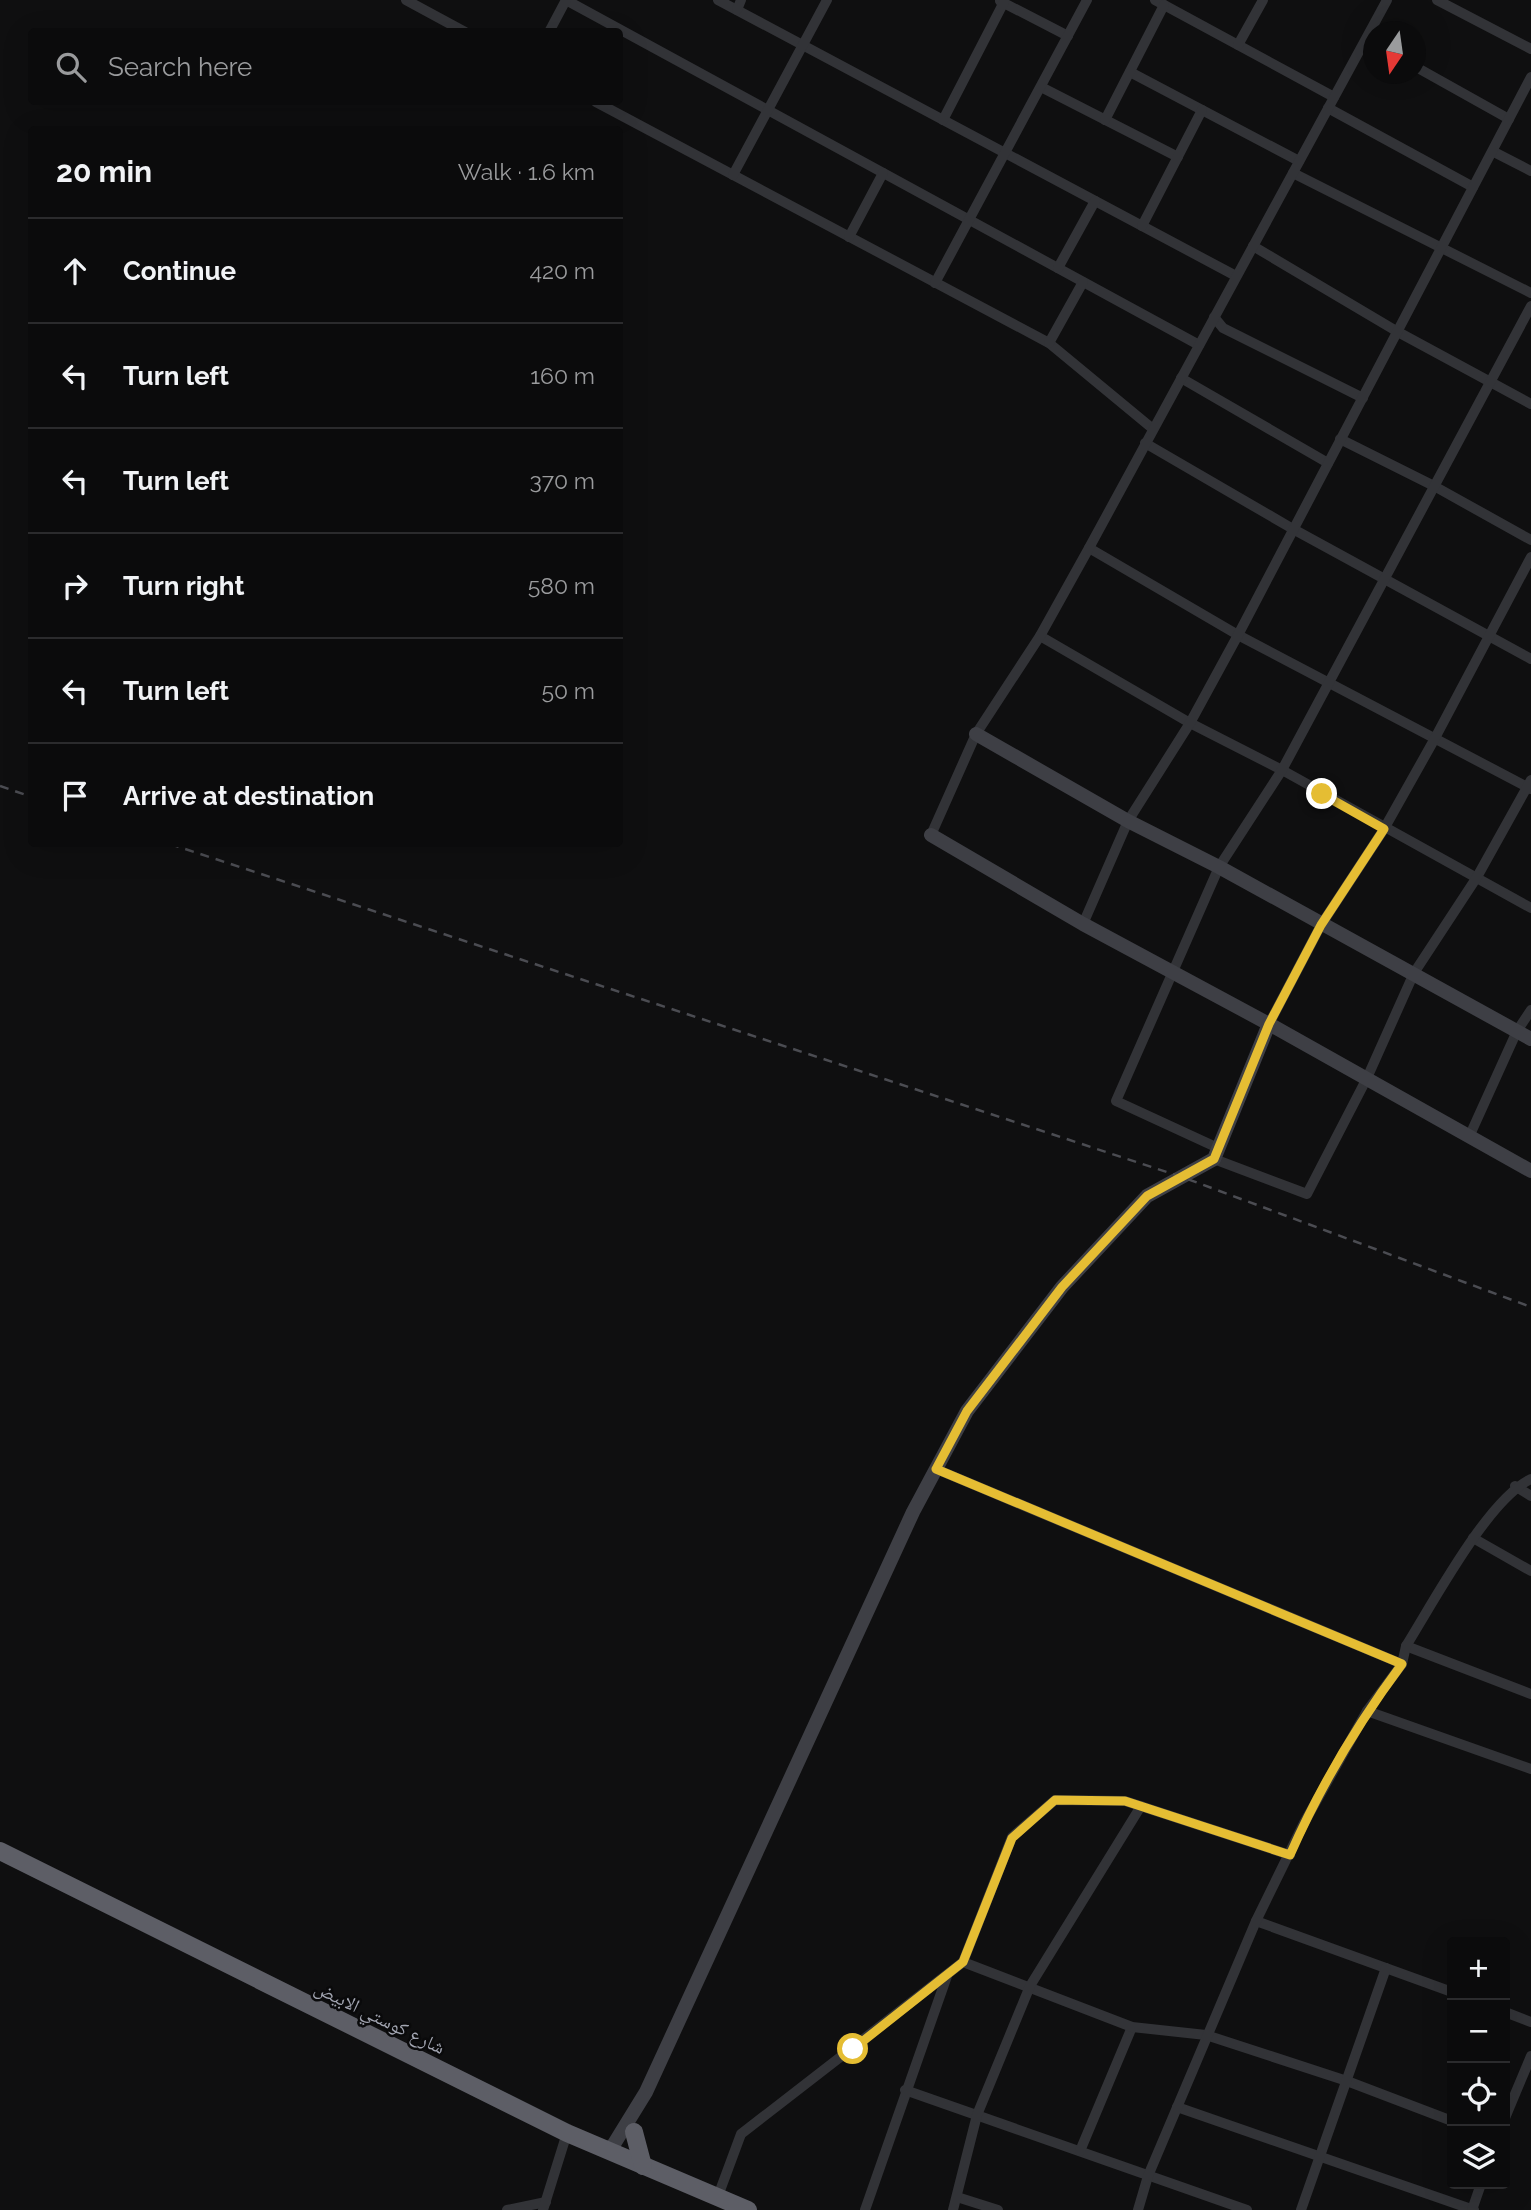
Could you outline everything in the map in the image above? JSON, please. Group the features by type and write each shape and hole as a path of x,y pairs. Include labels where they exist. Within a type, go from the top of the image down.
{"highway":[{"name":"شارع كوستي الابيض","path":"0,1851 567,2133 748,2210"},
{"path":"634,2133 643,2166"}],"street":[{"path":"406,0 458,28"},
{"path":"551,28 566,0 618,28"},
{"path":"718,0 739,5 803,45 1236,276"},
{"path":"733,175 827,0"},
{"path":"935,283 1087,0"},
{"path":"1238,45 1262,0"},
{"path":"1378,21 1387,0"},
{"path":"1437,0 1531,49"},
{"path":"943,120 1002,1 1068,36"},
{"path":"1105,120 1130,72 1159,2 1334,97"},
{"path":"623,31 1199,345"},
{"path":"1363,51 1334,97 1040,636 976,734 931,835 1083,925 1173,971 1531,1171"},
{"path":"1130,72 1299,161"},
{"path":"1426,73 1509,119"},
{"path":"1083,925 1128,821 1190,723 1238,635 1531,77"},
{"path":"1041,87 1178,157"},
{"path":"602,105 1049,343 1153,429"},
{"path":"1328,108 1473,187"},
{"path":"1142,226 1202,110"},
{"path":"1493,152 1531,171"},
{"path":"849,237 883,173"},
{"path":"1293,173 1531,293"},
{"path":"1058,268 1095,201"},
{"path":"1253,246 1398,332 1531,404"},
{"path":"1049,343 1083,282"},
{"path":"1089,548 1238,635 1331,681 1434,740 1530,786 1477,877 1414,973 1367,1078 1307,1194 1216,1154 1116,1101 1219,867 1282,770 1331,681 1434,486 1492,381 1531,306"},
{"path":"1214,317 1223,328 1363,398"},
{"path":"1181,378 1328,463"},
{"path":"1340,439 1434,486 1531,540"},
{"path":"1145,443 1293,530 1386,577 1531,659"},
{"path":"646,2092 634,2133 626,2149 612,2152 614,2144 646,2092 913,1512 967,1411 1062,1287 1147,1196 1216,1154 1269,1024 1321,925 1384,829 1531,557"},
{"path":"1040,636 1190,723 1282,770 1384,829 1531,908"},
{"path":"976,734 1128,821 1219,867 1531,1039"},
{"path":"1469,1137 1517,1031 1531,1010"},
{"path":"936,1469 1402,1664"},
{"path":"1138,2210 1206,2035 1256,1921 1304,1823 1367,1712 1402,1664 1406,1646 1473,1538 1515,1486 1531,1479"},
{"path":"1515,1486 1531,1496"},
{"path":"1473,1538 1531,1571"},
{"path":"1406,1646 1531,1694"},
{"path":"1367,1712 1531,1769"},
{"path":"718,2196 741,2134 963,1962 1012,1838 1055,1800 1125,1801 1290,1855"},
{"path":"953,2210 977,2116 1030,1986 1141,1806"},
{"path":"1256,1921 1447,1990"},
{"path":"963,1962 1132,2027 1206,2035 1347,2081 1447,2119"},
{"path":"1301,2210 1386,1968"},
{"path":"865,2210 948,1974"},
{"path":"1510,2014 1531,2022"},
{"path":"1080,2151 1132,2027"},
{"path":"1510,2106 1531,2056"},
{"path":"905,2090 1247,2210"},
{"path":"1177,2107 1473,2210 1479,2189"},
{"path":"507,2210 544,2206 567,2133"},
{"path":"957,2197 998,2210"},
{"path":"1205,2210 1209,2197"}],"railway":[{"path":"0,786 28,796"},
{"path":"179,847 1182,1177 1531,1307"}],"route":[{"path":"853,2049 963,1962 1012,1838 1055,1800 1125,1801 1290,1855 1304,1823 1367,1712 1402,1664 936,1469 967,1411 1062,1287 1147,1196 1214,1159 1269,1024 1321,925 1384,829 1322,794"}]}
